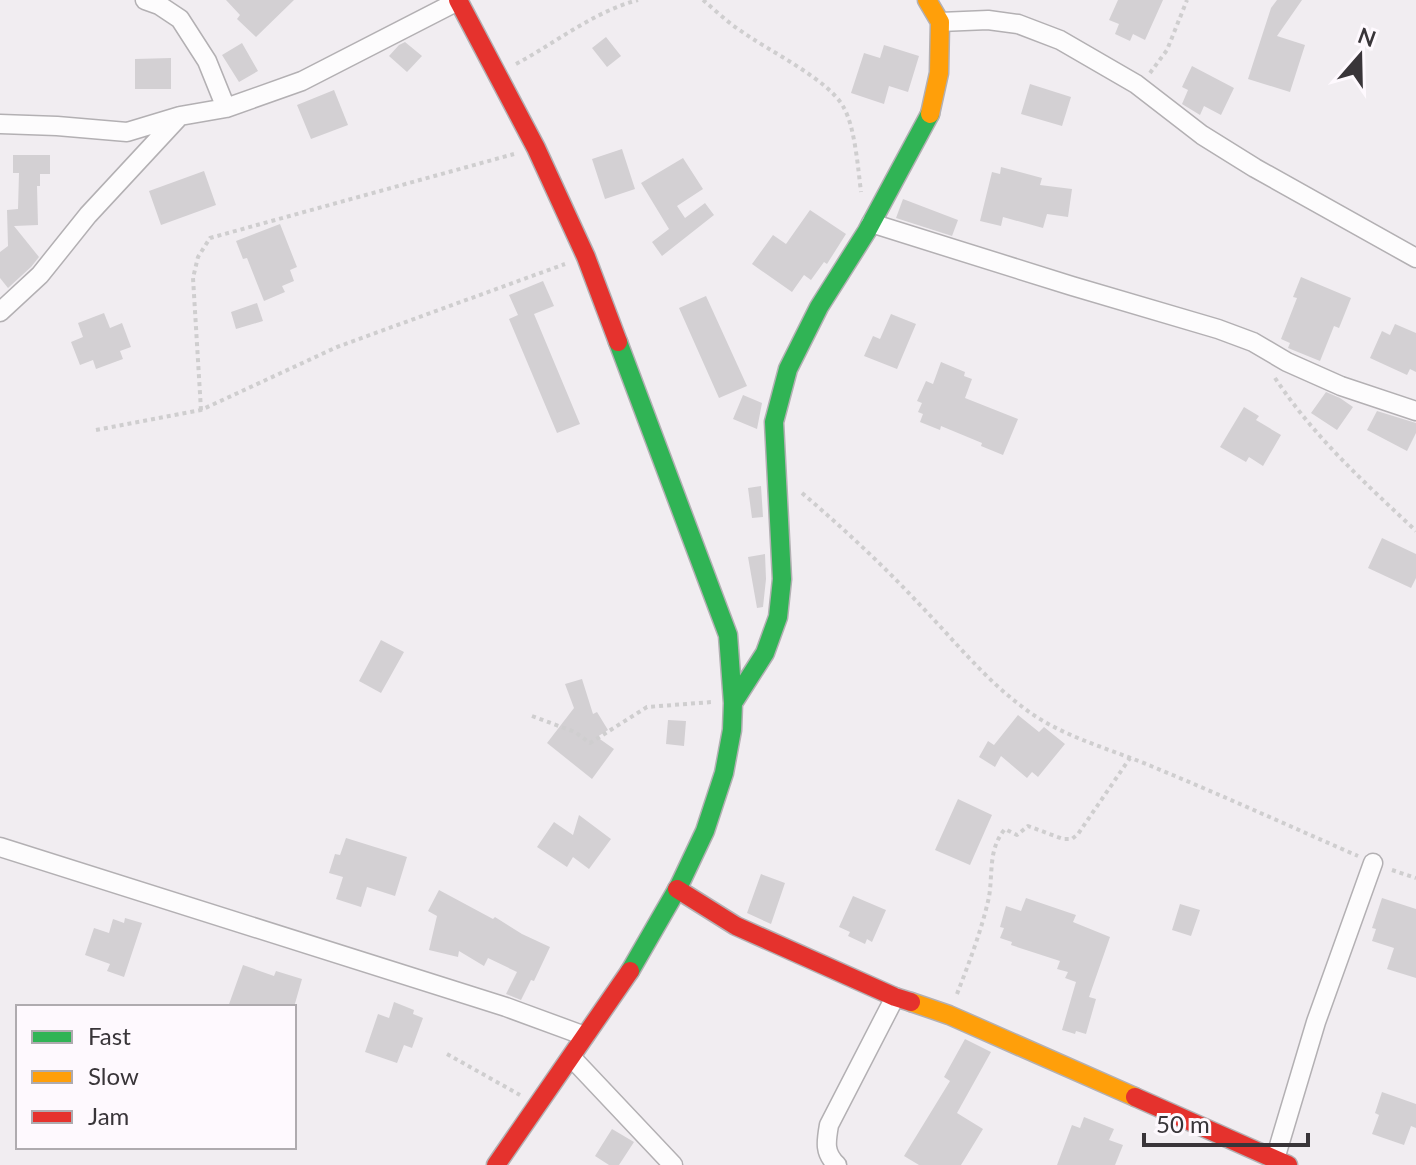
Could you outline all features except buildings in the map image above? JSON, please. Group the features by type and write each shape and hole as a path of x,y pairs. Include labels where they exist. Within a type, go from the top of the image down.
{"street":[{"path":"145,0 180,19 207,61 226,108"},
{"path":"735,700 765,653 778,617 782,579 774,422 788,369 819,307 869,227 932,110 939,73 940,22 927,0"},
{"path":"0,124 127,132 180,116 226,108 302,81 458,1 536,148 586,257 728,635 735,700 731,743 720,792 677,889 633,966 540,1106 496,1165"},
{"path":"940,22 988,20 1018,24 1060,40 1136,84 1202,135 1242,160 1416,258"},
{"path":"0,312 40,275 88,215 180,116"},
{"path":"869,227 1218,329 1253,342 1287,362 1341,386 1416,411"},
{"path":"0,847 491,1002 585,1036"},
{"path":"677,889 736,926 895,997 949,1015 1282,1162 1316,1022 1373,863"},
{"path":"837,1165 829,1158 826,1144 829,1125 895,997"},
{"path":"572,1058 673,1165"}],"path":[{"path":"497,75 545,49 583,23 638,0"},
{"path":"703,0 739,30 826,88 843,105 852,131 869,227"},
{"path":"1136,84 1153,70 1167,50 1187,0"},
{"path":"201,410 193,278 198,257 210,238 536,148"},
{"path":"96,430 201,410 337,347 586,257"},
{"path":"1272,373 1296,409 1343,463 1416,531"},
{"path":"775,471 840,526 1020,706 1059,731 1130,757 1373,863 1416,878"},
{"path":"532,716 575,732 590,743 647,707 735,700"},
{"path":"949,1015 965,975 989,895 991,861 998,837 1005,829 1017,835 1028,826 1063,839 1072,839 1130,757"},
{"path":"447,1054 540,1106"}],"traffic: fast":[{"path":"735,700 765,653 778,617 782,579 774,422 788,369 819,307 867,231 930,114"},
{"path":"618,342 728,635 733,703 732,730 724,773 705,831 679,886 630,971"}],"traffic: slow":[{"path":"927,0 940,22 939,73 930,114"},
{"path":"911,1002 949,1015 1135,1097"}],"traffic: jam":[{"path":"458,0 536,148 586,257 618,342"},
{"path":"677,889 736,926 911,1002"},
{"path":"496,1165 630,971"},
{"path":"1135,1097 1288,1165"}]}
